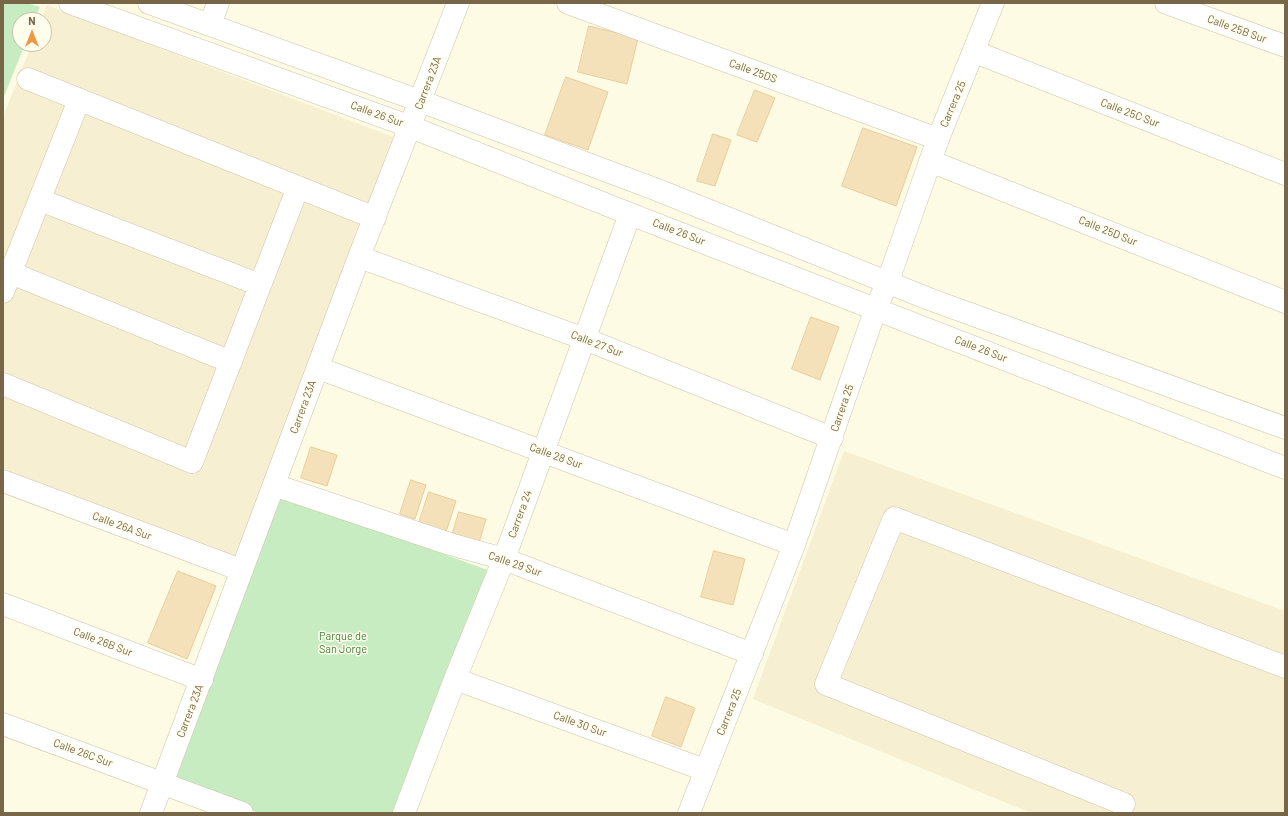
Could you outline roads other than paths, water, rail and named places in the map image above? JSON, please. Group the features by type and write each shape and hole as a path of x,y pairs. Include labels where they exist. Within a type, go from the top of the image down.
{"street":[{"name":"Calle 26 Sur","path":"70,3 411,126 630,214 876,308 1285,468"},
{"path":"149,3 420,101 655,189 888,281 929,299 1285,428"},
{"path":"210,25 218,3"},
{"name":"Carrera 23A","path":"151,813 359,257 458,3"},
{"name":"Calle 25DS","path":"568,3 938,139"},
{"name":"Calle 25B Sur","path":"1166,3 1285,46"},
{"name":"Carrera 25","path":"689,813 794,545 876,308 888,281 938,139 975,52 987,5"},
{"name":"Calle 25C Sur","path":"975,52 1285,174"},
{"path":"28,79 375,218"},
{"path":"79,100 7,282 230,362"},
{"name":"Calle 25D Sur","path":"930,161 1285,302"},
{"path":"3,384 192,462 298,187"},
{"path":"40,200 260,285"},
{"name":"Carrera 24","path":"404,813 455,679 504,559 542,451 585,339 630,214"},
{"name":"Calle 27 Sur","path":"359,257 585,339 832,438"},
{"name":"Calle 28 Sur","path":"318,368 794,545"},
{"name":"Calle 26A Sur","path":"3,482 241,570"},
{"name":"Calle 29 Sur","path":"274,485 450,544 504,559 752,654"},
{"path":"1124,804 826,684 894,518 1285,667"},
{"name":"Calle 26B Sur","path":"3,604 202,680"},
{"name":"Calle 30 Sur","path":"455,679 705,770"},
{"name":"Calle 26C Sur","path":"3,724 242,813"}],"park label":[{"name":"Parque de San Jorge","path":"343,642"}]}
